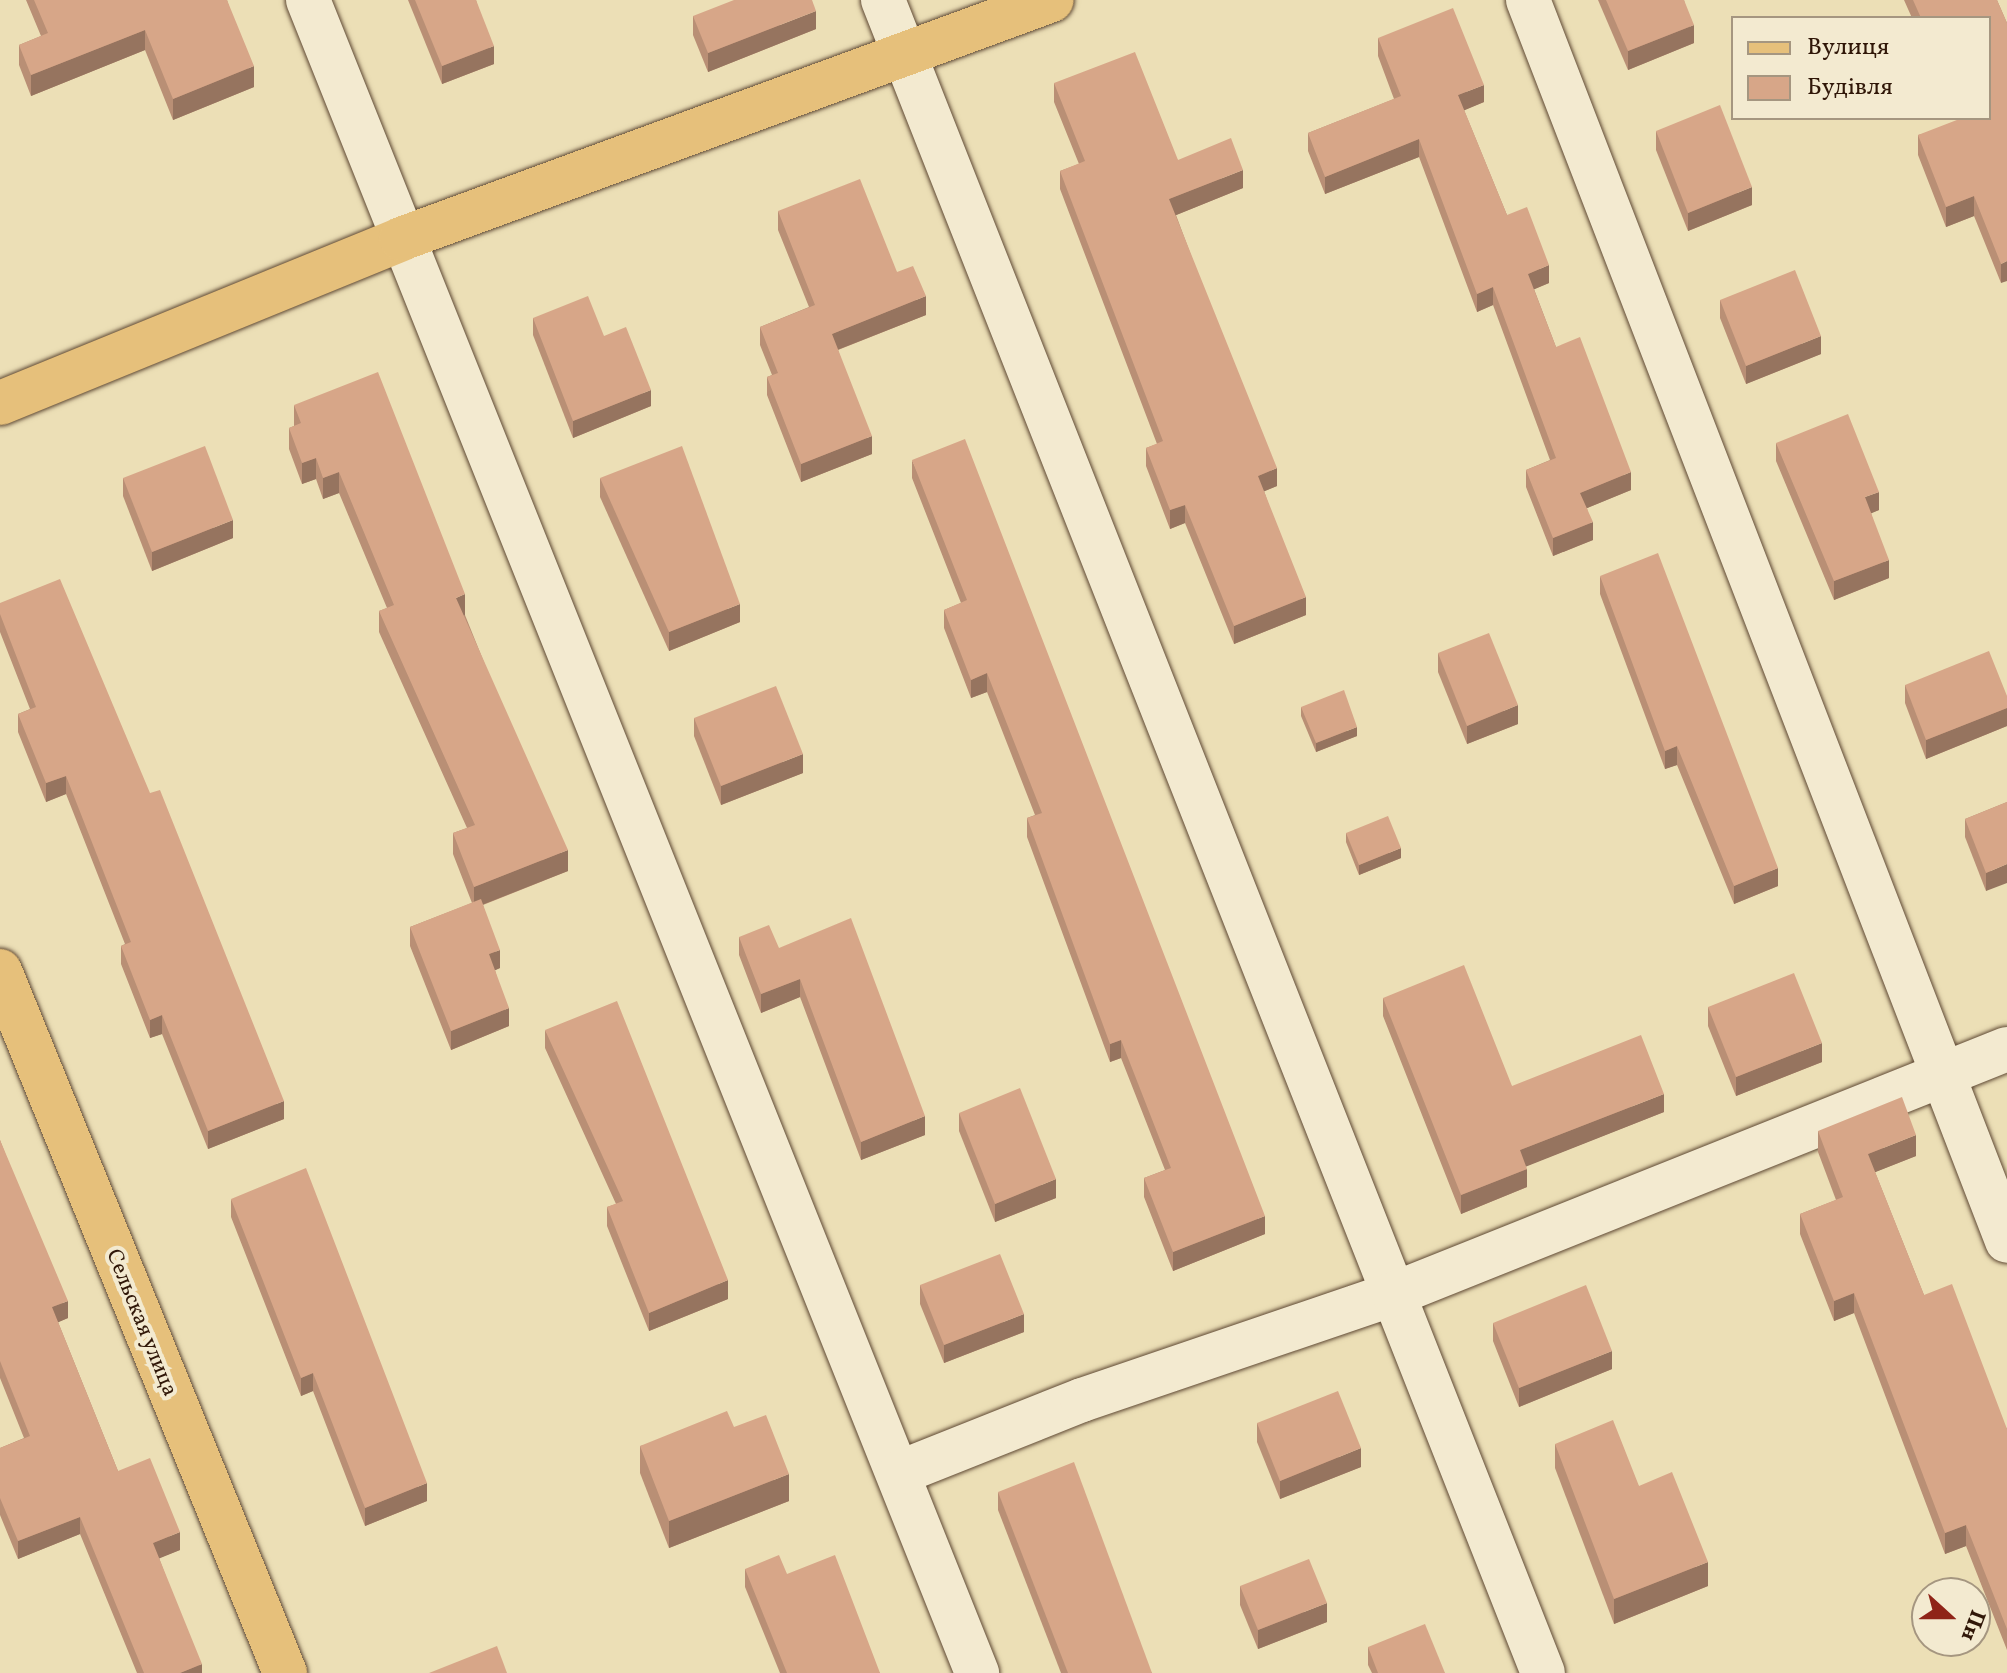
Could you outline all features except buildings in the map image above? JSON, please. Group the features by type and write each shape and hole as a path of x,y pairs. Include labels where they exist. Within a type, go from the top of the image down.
{"main road":[{"path":"0,403 401,239 1052,0"},
{"name":"Сельская улица","path":"0,971 285,1673"}],"street":[{"path":"308,0 401,239 901,1472 977,1673"},
{"path":"883,0 1543,1673"},
{"path":"1528,0 2007,1241"},
{"path":"901,1472 1082,1400 1394,1294 1942,1078 2007,1049"}]}
